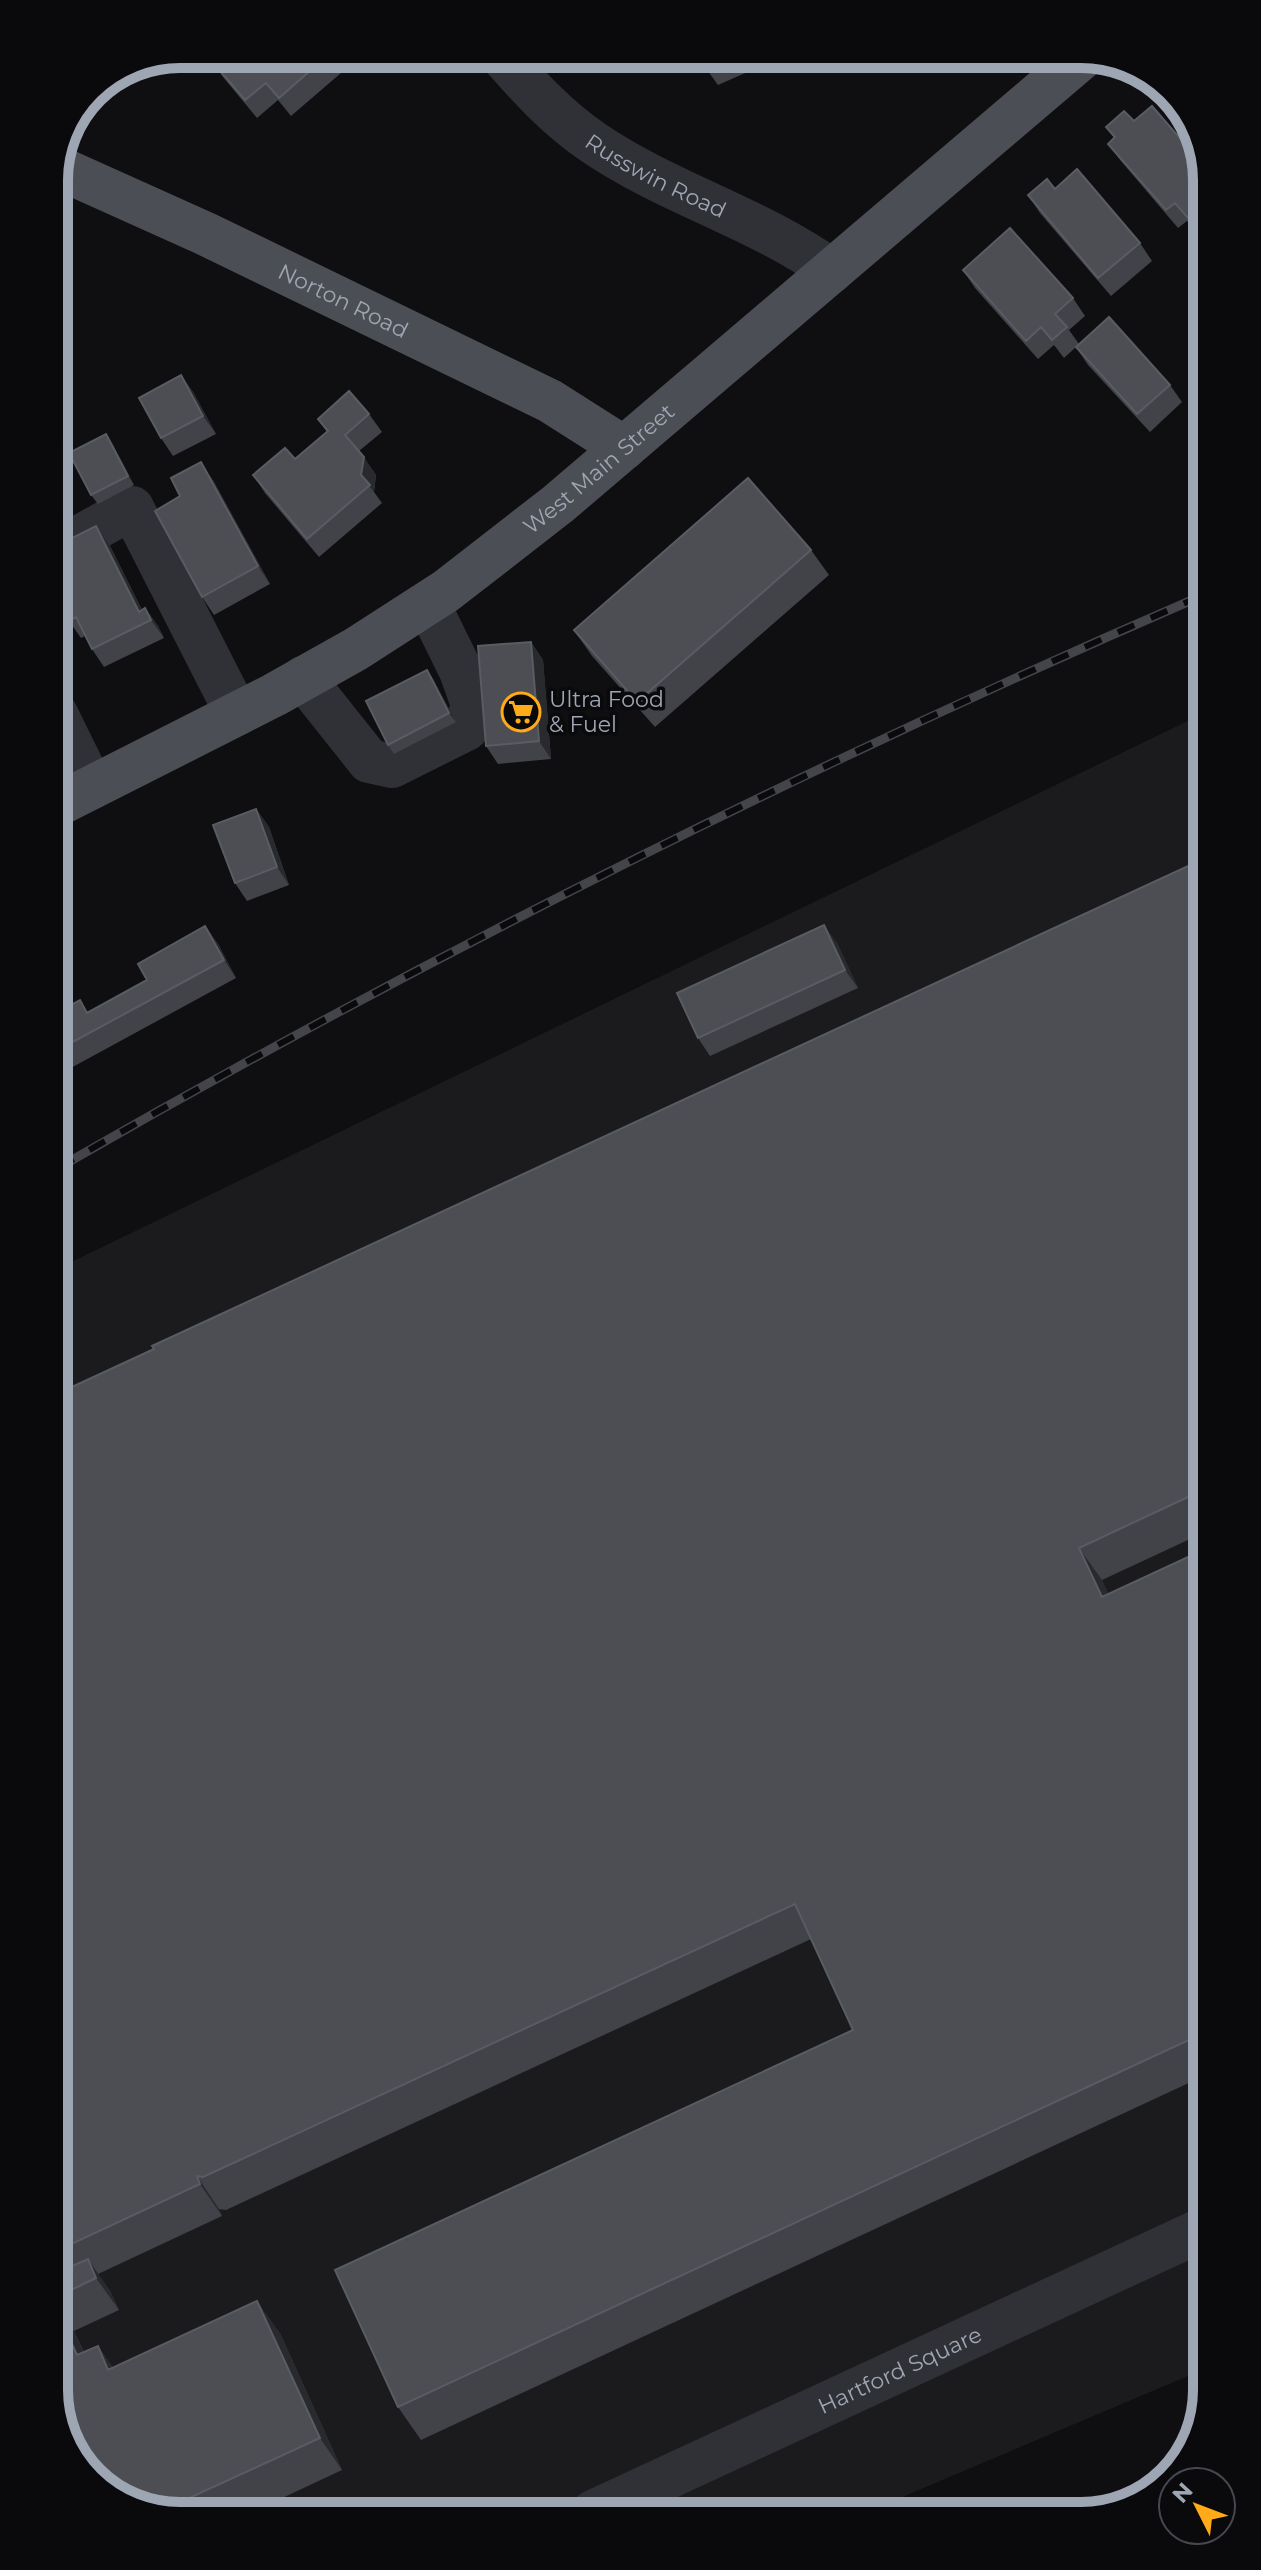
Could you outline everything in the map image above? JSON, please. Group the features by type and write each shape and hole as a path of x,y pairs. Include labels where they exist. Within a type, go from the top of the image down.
{"main road":[{"name":"West Main Street","path":"74,796 237,714 428,604 515,540 1070,68"},
{"name":"Norton Road","path":"68,172 206,234 550,401 624,448"}],"street":[{"name":"Russwin Road","path":"512,68 547,107 594,143 646,173 761,225 832,271"},
{"path":"68,543 132,508 237,714"},
{"path":"303,678 369,761 392,766 466,729 473,705 461,671 428,604"},
{"path":"68,769 74,796"},
{"name":"Hartford Square","path":"615,2502 1193,2234"}],"shaded area":[{"path":"1193,718 1193,2374 891,2502 173,2502 144,2496 124,2487 101,2469 77,2433 68,2390 68,1264"}],"building":[{"path":"218,68 313,68 279,98 266,83 245,100"},
{"path":"1152,106 1187,146 1193,180 1193,224 1175,203 1166,210 1108,144 1115,137 1106,127 1124,111 1134,121"},
{"path":"1077,169 1140,243 1098,278 1028,195 1047,179 1055,189"},
{"path":"1010,228 1073,298 1055,314 1067,327 1052,340 1041,327 1026,341 963,270"},
{"path":"1109,317 1170,385 1137,414 1076,347"},
{"path":"181,375 203,416 161,438 139,398"},
{"path":"349,391 369,414 345,435 364,457 361,475 370,485 307,539 253,475 285,448 295,459 328,431 318,419"},
{"path":"106,434 128,476 91,495 69,453"},
{"path":"201,462 258,566 202,597 155,511 180,496 171,478"},
{"path":"748,478 811,550 637,702 574,630"},
{"path":"96,526 139,612 145,608 151,620 92,649 76,617 68,619 68,540"},
{"name":"Ultra Food & Fuel","path":"531,642 539,741 486,746 478,646"},
{"path":"427,670 449,713 388,745 366,701"},
{"path":"256,809 277,867 235,883 213,825"},
{"path":"1193,864 1193,1495 1079,1548 1102,1597 1193,1555 1193,2038 398,2407 335,2270 853,2030 795,1904 203,2177 197,2176 200,2184 68,2246 68,1389 154,1349 152,1346"},
{"path":"824,925 845,970 698,1038 677,993"},
{"path":"205,926 224,960 68,1045 68,1007 80,1000 87,1013 147,980 138,964"},
{"path":"88,2259 96,2278 68,2292 68,2268"},
{"path":"257,2301 320,2438 181,2502 144,2496 112,2479 83,2446 70,2411 68,2335 77,2355 98,2346 108,2370"}],"railway":[{"path":"68,1162 337,1013 621,866 908,727 1193,600"}],"place":[{"name":"Ultra Food & Fuel","path":"521,712"}]}
